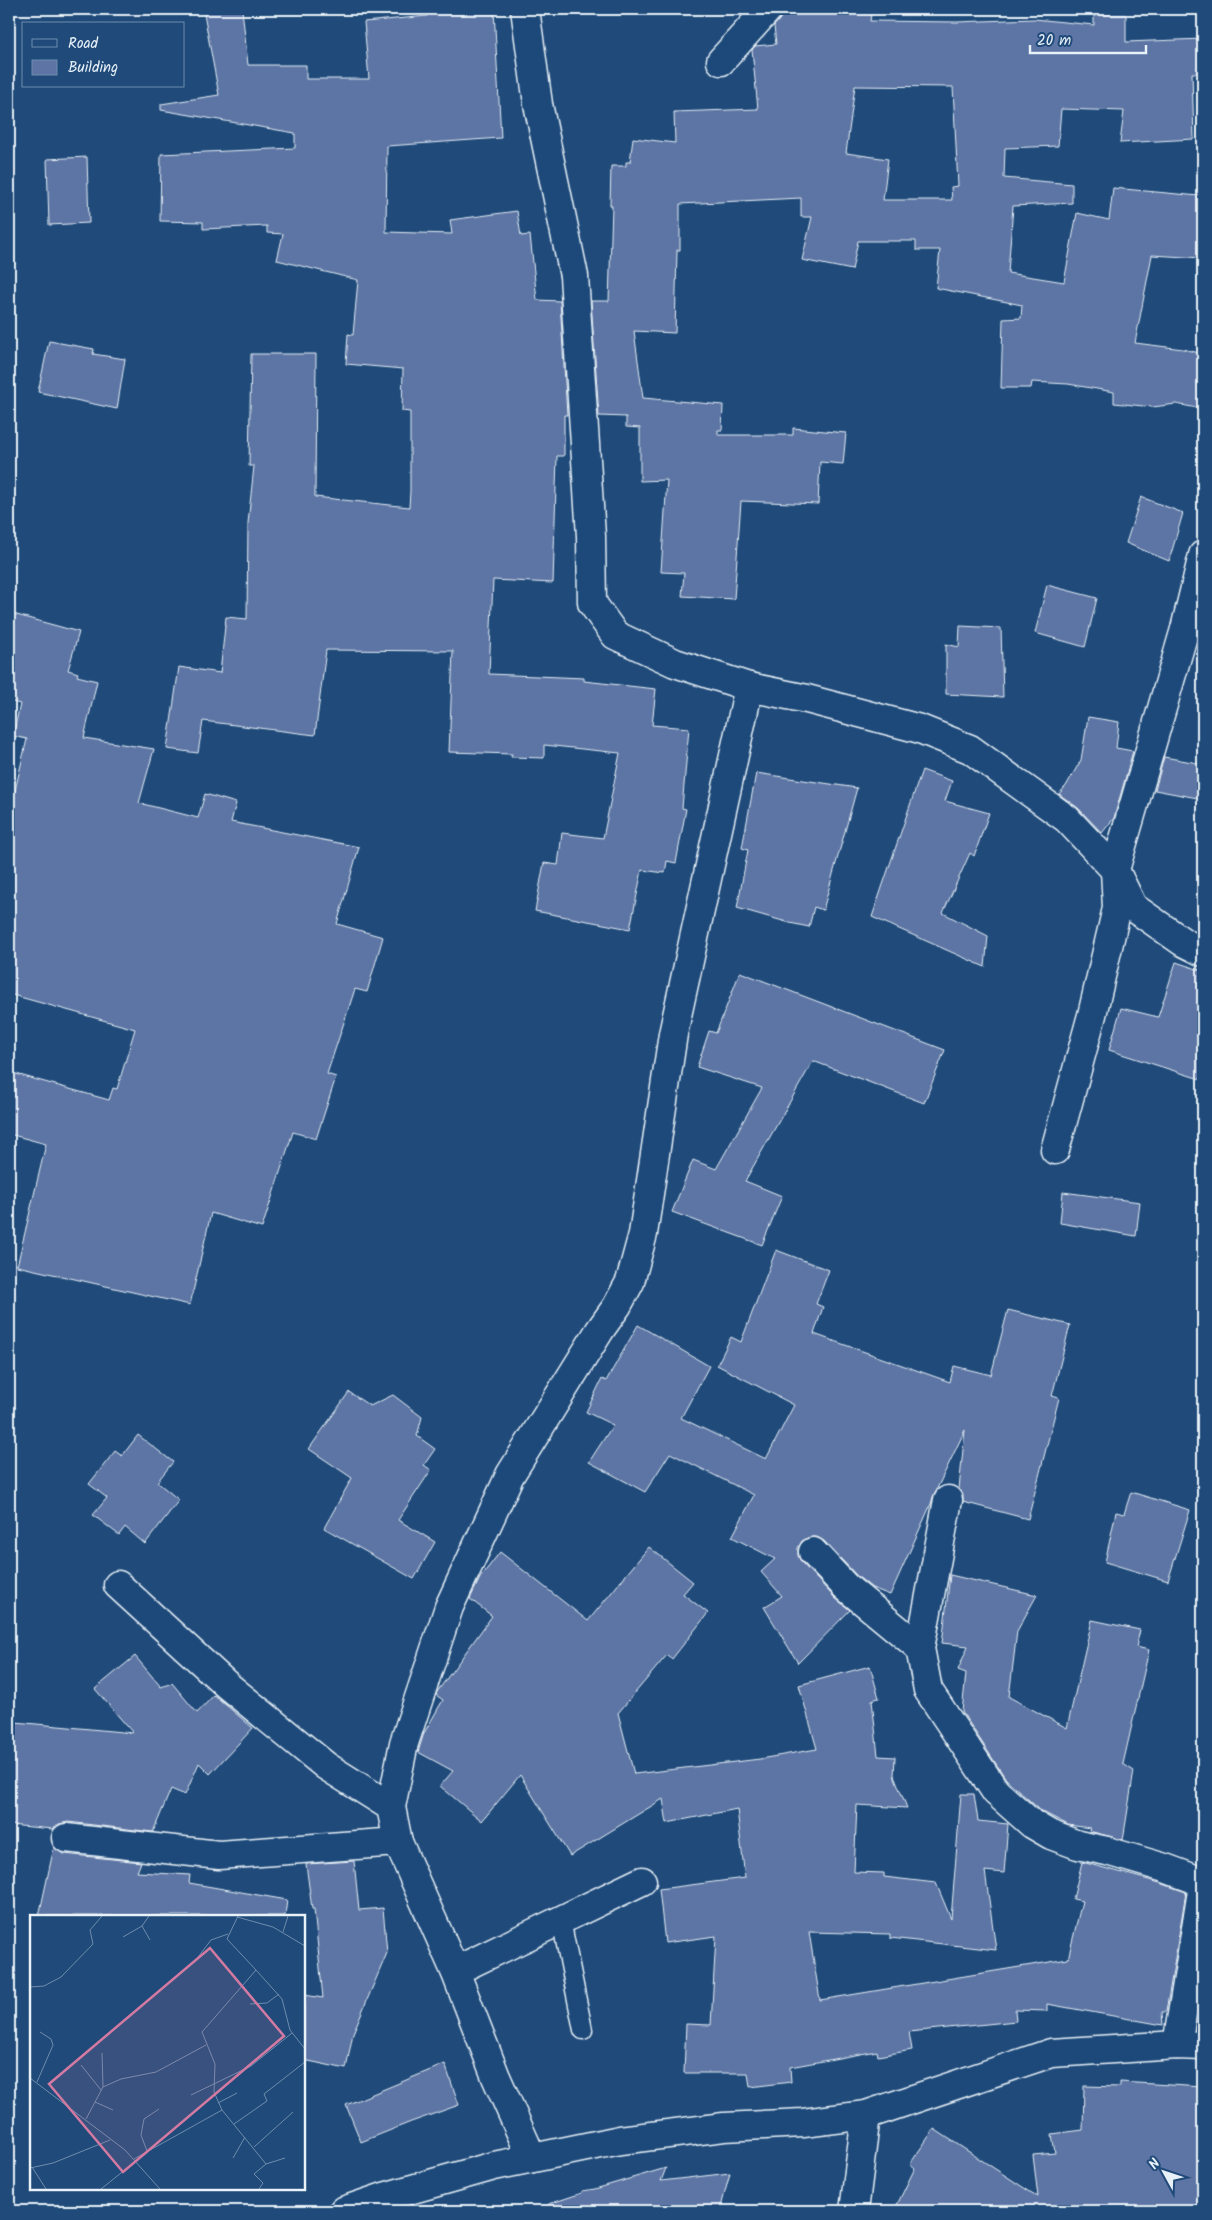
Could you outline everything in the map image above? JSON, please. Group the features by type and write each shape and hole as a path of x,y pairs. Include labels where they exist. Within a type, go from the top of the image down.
{"street":[{"path":"525,9 538,104 574,276 590,527 592,603 615,635 675,662 749,687 807,699 920,729 970,748 1067,819 1115,870 1132,907 1183,942 1203,952"},
{"path":"721,61 768,9"},
{"path":"1055,1150 1092,1015 1117,908 1115,870 1130,812 1184,630 1203,555"},
{"path":"532,2158 496,2077 455,1972 398,1842 391,1807 404,1743 453,1598 510,1475 594,1339 617,1306 630,1282 643,1234 673,1034 749,687"},
{"path":"343,2211 384,2197 494,2166 620,2140 724,2126 803,2124 866,2115 1051,2053 1190,2045 1203,1884 1165,1868 1051,1835 1032,1824 996,1792 928,1690 920,1648 948,1500"},
{"path":"813,1552 846,1587 920,1648"},
{"path":"118,1585 228,1686 326,1766 391,1807"},
{"path":"66,1838 220,1855 398,1842"},
{"path":"455,1972 642,1881"},
{"path":"854,2211 866,2115"}],"lane":[{"path":"561,1920 583,2030"}],"building":[{"path":"203,9 242,9 248,65 306,65 306,79 369,79 364,22 427,16 427,9 494,9 501,138 387,146 386,232 452,234 450,220 517,211 521,236 530,235 537,300 560,301 567,415 564,415 564,456 557,456 553,583 493,580 489,674 584,678 584,681 656,689 652,725 689,728 682,808 686,809 676,863 667,861 665,873 642,870 630,929 535,911 544,863 558,865 562,833 603,838 620,753 544,745 544,758 511,757 512,754 449,752 453,651 326,650 315,735 203,721 198,753 167,749 179,667 220,673 226,617 247,619 248,523 254,466 249,466 251,354 316,354 315,497 409,507 410,491 410,412 402,411 403,369 346,364 348,334 353,335 358,280 277,260 283,234 267,233 267,226 203,229 203,222 160,221 161,154 295,148 295,133 161,110 161,104 219,95"},
{"path":"783,9 872,9 870,21 957,22 1034,19 1094,25 1094,15 1126,15 1126,42 1203,39 1203,73 1192,73 1194,139 1120,143 1124,111 1061,109 1058,146 1005,148 1004,178 1072,184 1072,203 1013,206 1008,273 1064,282 1077,213 1109,220 1113,188 1199,196 1198,205 1203,206 1203,258 1152,255 1135,343 1183,349 1203,354 1203,409 1176,404 1153,407 1114,403 1114,392 1068,384 1032,382 1031,388 1001,388 1003,319 1021,318 1022,305 936,288 940,250 916,250 916,241 858,241 852,270 802,260 812,217 801,217 801,198 680,204 680,250 677,250 675,333 634,331 643,398 723,405 722,430 718,430 718,435 793,435 793,428 846,433 843,464 820,462 818,504 741,501 734,599 682,596 684,573 661,572 667,480 640,481 640,428 626,427 626,417 599,416 591,301 609,301 612,206 610,205 611,166 626,166 626,162 630,162 633,138 675,143 674,112 758,109 752,50 755,46 776,44 774,26 780,19","holes":["855,86 953,87 958,186 951,187 952,200 883,200 888,159 846,153"]},
{"path":"87,157 89,223 49,225 47,159"},
{"path":"49,341 94,349 93,354 125,359 117,409 38,392"},
{"path":"1141,497 1183,513 1169,561 1126,543"},
{"path":"1047,585 1097,598 1085,647 1035,633"},
{"path":"13,614 79,632 68,670 78,673 77,676 97,681 84,738 154,749 139,803 198,818 205,794 236,803 231,822 359,847 337,924 383,937 367,992 355,989 327,1074 336,1077 316,1139 293,1132 262,1228 211,1213 190,1305 17,1266 46,1144 9,1134 9,1072 109,1100 113,1088 117,1089 135,1029 9,994 9,798 13,799 27,739 13,736 20,704 9,701 9,630"},
{"path":"960,626 1001,628 1003,697 946,694 946,644 959,647"},
{"path":"1088,717 1119,722 1116,748 1133,751 1114,818 1102,833 1078,808 1059,794 1066,786 1081,760"},
{"path":"1164,757 1203,764 1203,799 1155,790"},
{"path":"922,770 952,781 945,801 989,813 974,856 970,853 943,913 988,936 985,967 872,917"},
{"path":"756,773 857,788 823,910 814,907 809,927 737,908 748,850 742,848"},
{"path":"1176,962 1203,971 1203,1080 1109,1050 1121,1008 1158,1017"},
{"path":"740,972 945,1050 924,1103 813,1061 745,1181 782,1196 762,1245 672,1212 693,1160 716,1169 762,1088 697,1067 709,1031 716,1033"},
{"path":"1063,1192 1140,1202 1136,1236 1060,1223"},
{"path":"776,1250 829,1270 816,1304 823,1307 814,1334 950,1382 954,1366 991,1375 1008,1310 1070,1325 1052,1396 1059,1398 1028,1519 963,1502 963,1495 959,1489 965,1430 890,1595 872,1588 857,1576 824,1541 817,1537 810,1537 802,1541 798,1548 801,1562 835,1598 850,1610 798,1663 764,1607 782,1596 761,1572 775,1559 732,1537 754,1495 670,1453 645,1492 589,1462 613,1425 586,1412 602,1379 606,1381 638,1325 709,1366 681,1418 766,1459 794,1405 717,1365 731,1337 741,1342"},
{"path":"349,1392 370,1406 393,1395 422,1417 417,1436 435,1449 424,1465 431,1470 398,1520 435,1542 414,1579 324,1528 352,1478 309,1449"},
{"path":"138,1435 173,1462 157,1482 179,1500 145,1544 125,1527 119,1535 93,1515 107,1498 89,1484 115,1451 122,1456"},
{"path":"1131,1492 1190,1510 1168,1581 1105,1562 1116,1512 1124,1514"},
{"path":"649,1547 693,1582 683,1594 708,1613 672,1659 667,1655 618,1713 634,1774 760,1759 817,1749 799,1685 870,1666 879,1698 872,1700 878,1756 895,1757 894,1775 907,1808 857,1805 854,1872 884,1873 884,1877 936,1883 951,1919 961,1794 974,1794 978,1821 1008,1824 1004,1873 985,1871 996,1950 890,1938 890,1934 809,1932 820,2000 1068,1959 1082,1901 1073,1899 1082,1862 1186,1892 1166,2012 1162,2012 1163,2025 1047,2004 1047,2011 1015,2010 1016,2021 909,2032 912,2050 878,2056 877,2051 790,2067 791,2082 750,2087 748,2073 684,2073 686,2024 711,2025 716,1936 665,1943 659,1889 745,1878 737,1809 667,1823 663,1799 570,1856 520,1775 482,1821 440,1786 453,1771 418,1752 424,1733 443,1700 436,1695 437,1692 492,1616 470,1599 480,1578 500,1552 588,1621"},
{"path":"950,1575 1037,1595 1017,1631 1009,1697 1067,1728 1092,1620 1140,1630 1136,1647 1149,1650 1123,1764 1134,1771 1123,1840 1089,1831 1090,1828 1068,1825 1041,1811 1006,1779 962,1712 966,1673 958,1670 968,1646 942,1643"},
{"path":"135,1656 161,1687 172,1683 197,1713 214,1695 253,1728 210,1774 199,1763 185,1795 171,1789 153,1832 68,1822 59,1824 53,1829 9,1825 9,1784 15,1722 133,1733 95,1689"},
{"path":"54,1847 64,1854 141,1862 137,1872 190,1875 189,1883 287,1900 285,1915 39,1915"},
{"path":"354,1861 359,1910 383,1908 387,1953 353,2033 346,2069 305,2060 305,1995 323,1998 314,1909 312,1909 306,1864"},
{"path":"445,2064 459,2105 361,2142 346,2105"},
{"path":"1120,2082 1203,2087 1197,2211 894,2211 915,2168 910,2164 934,2129 1038,2197 1033,2155 1055,2153 1052,2134 1083,2130 1084,2086 1120,2087"},
{"path":"666,2168 661,2181 730,2173 720,2211 550,2211 549,2204 582,2193 582,2191 595,2189"}]}
